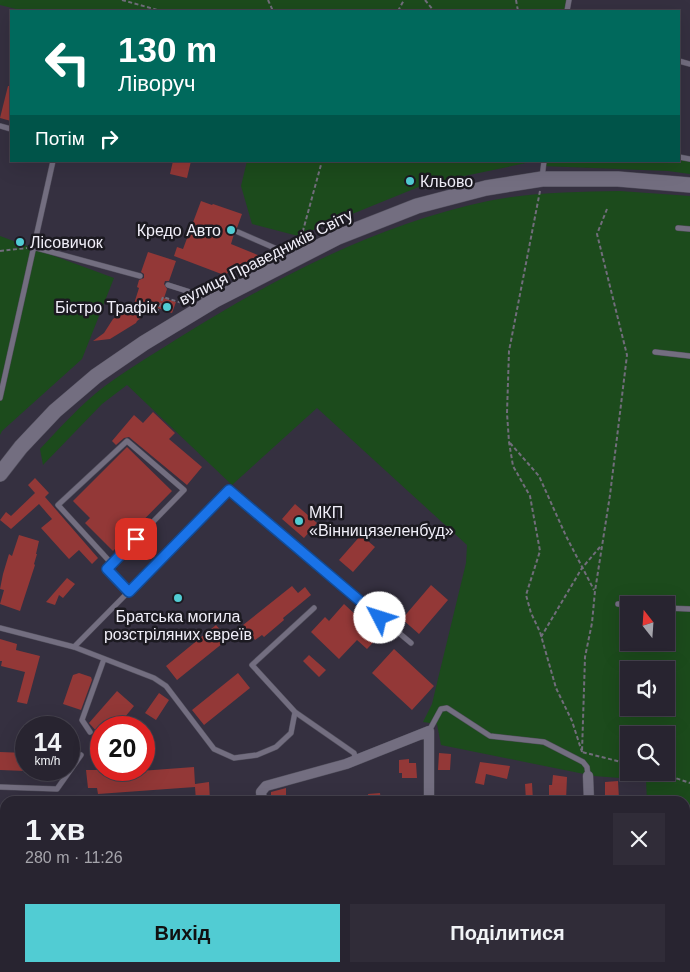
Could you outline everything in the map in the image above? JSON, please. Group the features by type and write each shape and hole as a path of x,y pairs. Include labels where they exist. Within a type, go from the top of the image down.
{"main road":[{"name":"вулиця Праведників Світу","path":"0,474 55,411 96,376 214,300 338,237 417,206 486,188 542,179 618,179 690,185"}],"street":[{"path":"261,796 261,792 266,786 356,760 429,731 429,796"},
{"path":"588,771 589,796"}],"lane":[{"path":"0,398 53,162"},
{"path":"542,179 544,162"},
{"path":"678,228 690,229"},
{"path":"238,232 298,258"},
{"path":"33,248 140,276"},
{"path":"168,285 214,300"},
{"path":"655,352 690,356"},
{"path":"112,564 58,505 127,441 184,490 112,564 107,569 129,592"},
{"path":"74,647 229,490 411,643"},
{"path":"314,608 252,665 295,712 354,753 356,760"},
{"path":"675,608 690,609"},
{"path":"0,628 74,647 154,678 166,686 214,749 234,758 257,755 276,747 291,733 295,712"},
{"path":"90,732 82,720 104,659"},
{"path":"429,731 441,709 447,708 490,736 544,742 583,762 588,771"},
{"path":"0,787 57,788 81,755"}],"path":[{"path":"122,0 157,10"},
{"path":"425,0 433,10"},
{"path":"301,238 322,162"},
{"path":"542,179 509,351 507,413 509,442 513,466 530,496 540,551 526,595 556,688 572,721 588,771"},
{"path":"582,752 586,657 610,495 627,356 597,234 607,209"},
{"path":"0,251 33,248"},
{"path":"157,313 163,297 182,304"},
{"path":"509,442 539,476 566,536 595,592"},
{"path":"541,637 582,568 601,546"},
{"path":"582,752 620,762"},
{"path":"675,778 690,783"}],"green space":[{"path":"0,0 569,0 567,10 20,10 0,5"},
{"path":"680,157 690,159 690,174 668,171 543,166 544,162 680,162"},
{"path":"247,162 531,162 426,184 298,236 252,224 241,186"},
{"path":"620,191 690,196 690,796 647,796 646,781 675,781 675,726 620,726 620,778 594,776 441,745 437,724 423,722 432,704 466,563 467,545 317,408 232,485 127,385 102,404 43,465 40,449 71,416 105,386 185,334 293,272 331,254 408,223 488,201 538,194"},
{"path":"0,236 114,278 82,359 2,431 0,435"}],"building":[{"path":"8,86 10,86 10,121 0,118"},
{"path":"173,162 191,162 187,178 170,174"},
{"path":"201,201 242,214 234,231 231,244 260,256 224,275 174,256 177,247 183,249"},
{"path":"148,252 176,261 169,281 165,281 164,284 167,289 164,298 176,302 172,313 143,303 139,314 141,318 136,323 110,339 93,341 104,333 113,319 119,315 121,307 132,310 139,288 137,287 139,280 144,278 144,274 141,272"},
{"path":"153,412 175,433 169,439 202,467 187,485 129,437 124,438 116,445 112,441 134,415 143,423"},
{"path":"127,447 172,491 113,551 85,523 90,518 73,501"},
{"path":"35,478 49,493 45,497 98,558 92,564 79,550 69,559 41,528 52,519 39,504 11,529 0,520 6,512 11,516 35,493 28,485"},
{"name":"МКП «Вінницязеленбуд»","path":"295,504 317,523 304,538 282,519"},
{"path":"19,535 39,541 35,565 20,611 0,604 4,590 0,589 3,574 9,554 12,556"},
{"path":"361,535 375,547 353,572 339,560"},
{"path":"67,578 75,584 63,598 59,595 55,605 46,602"},
{"path":"431,585 448,600 419,634 402,619"},
{"path":"292,586 298,593 305,587 311,595 283,618 284,620 264,637 262,635 255,640 243,625"},
{"path":"344,604 379,636 367,649 357,640 339,659 311,632 325,617 329,621"},
{"path":"216,625 228,639 177,680 166,666"},
{"path":"0,639 17,644 16,650 40,656 27,704 17,702 25,672 1,666"},
{"path":"394,649 434,686 412,710 372,673"},
{"path":"309,655 326,670 319,677 303,661"},
{"path":"79,673 91,677 92,680 81,710 63,704 73,675"},
{"path":"238,673 250,688 204,725 192,710"},
{"path":"117,691 134,706 126,716 95,716"},
{"path":"159,693 169,700 156,720 155,716 150,716 145,713"},
{"path":"0,752 15,753 15,771 0,770"},
{"path":"439,753 451,754 450,770 438,770"},
{"path":"409,759 409,763 416,763 417,778 402,778 402,773 399,773 399,760"},
{"path":"480,762 510,766 507,779 486,774 484,785 475,783"},
{"path":"194,767 195,784 209,782 210,796 196,796 195,787 98,794 97,788 88,788 86,770 90,770 90,781 155,781 155,770"},
{"path":"553,775 567,777 566,796 549,796 549,785 552,785"},
{"path":"618,781 619,796 605,796 605,782"},
{"path":"532,783 533,796 526,796 525,784"},
{"path":"286,788 286,796 271,796 271,792"},
{"path":"380,793 380,796 368,796 368,794"}],"place":[{"name":"Кльово","path":"410,181"},
{"name":"Кредо Авто","path":"231,230"},
{"name":"Лісовичок","path":"20,242"},
{"name":"Бістро Трафік","path":"167,307"},
{"name":"МКП «Вінницязеленбуд»","path":"299,521"},
{"name":"Братська могила розстріляних євреїв","path":"178,598"}],"route":[{"path":"136,539 107,569 129,592 229,490 380,618"}]}
